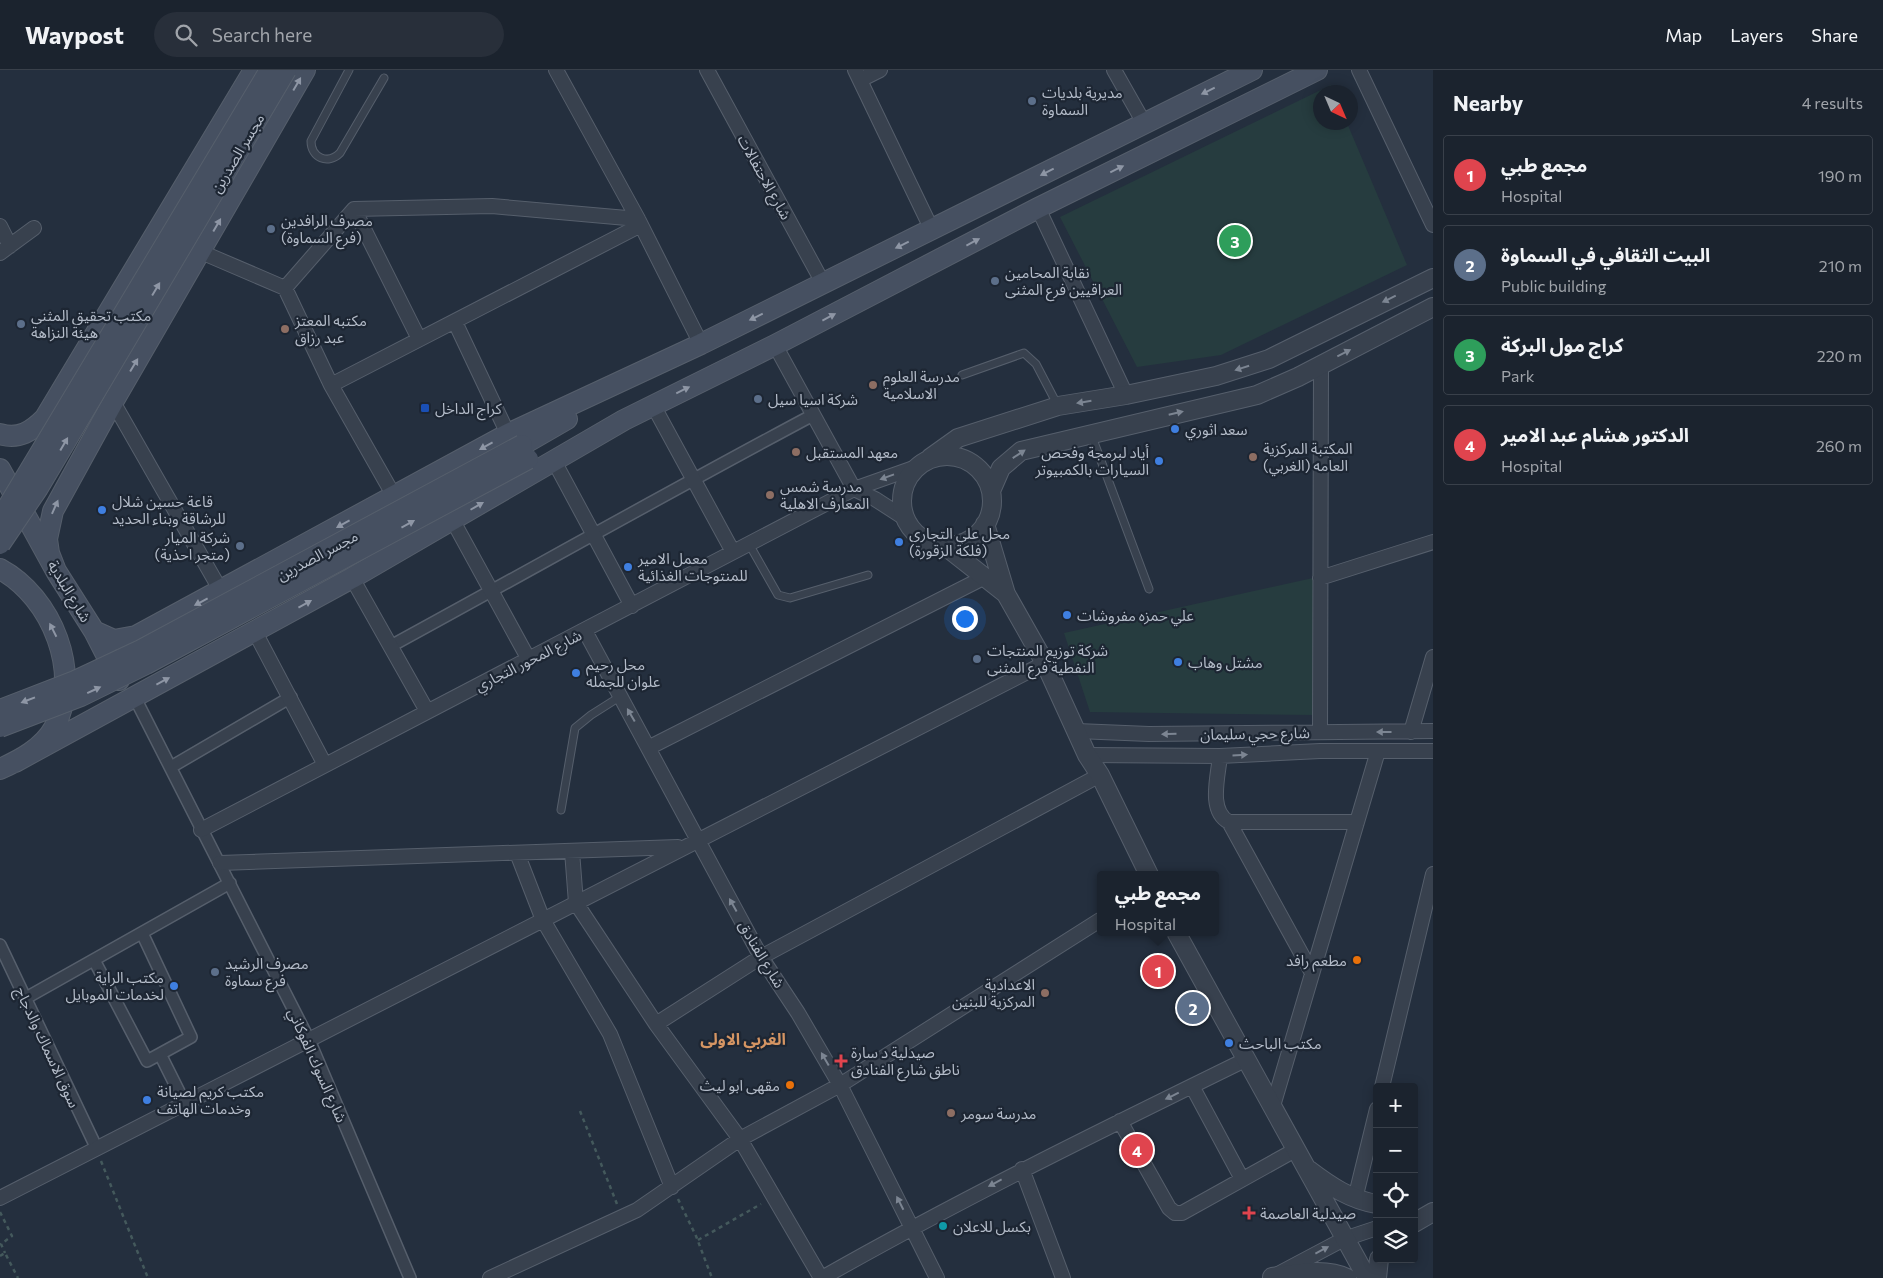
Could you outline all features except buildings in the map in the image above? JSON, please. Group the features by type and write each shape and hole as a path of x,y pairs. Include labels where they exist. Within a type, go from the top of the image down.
{"main road":[{"path":"0,434 8,436 23,435 34,429 49,412 254,70"},
{"name":"مجسر الصدرين","path":"0,520 270,70"},
{"name":"مجسر الصدرين","path":"0,544 38,488 286,70"},
{"path":"56,571 47,539 52,511 305,70"},
{"name":"مجسر الصدرين","path":"0,710 75,681 141,650 560,424 625,381 824,284 1252,70"},
{"path":"8,765 352,578 624,420 775,345 1038,208 1317,70"},
{"name":"مجسر الصدرين","path":"0,727 81,696 146,664 519,446 624,420"},
{"path":"94,631 114,640 129,639 394,496 519,446"},
{"name":"شارع البلدية","path":"0,469 56,571 94,631 121,688 119,698 104,713"},
{"path":"0,490 10,495 22,509"},
{"path":"0,569 21,585 46,615 62,651 66,677 63,704 54,729 36,749 8,765"},
{"path":"178,614 169,620 161,633 169,653 177,660 188,664 207,658"}],"street":[{"path":"556,70 639,222 701,344"},
{"name":"شارع الاحتفالات","path":"707,70 824,284"},
{"path":"880,70 858,75 932,230"},
{"path":"1114,70 1144,123"},
{"path":"1359,70 1433,225"},
{"path":"285,288 354,209 492,206 639,222"},
{"path":"1038,208 1126,395"},
{"path":"354,209 419,339"},
{"path":"331,385 455,322 639,222"},
{"path":"0,226 5,250 34,228"},
{"path":"201,252 285,288 331,385 394,496"},
{"path":"924,462 948,456 963,459 976,466 985,478 991,492 991,508 985,524 975,536 961,544 945,546 928,542 915,533 906,519 902,506 903,492 908,479 924,462 958,438 1058,406 1126,395 1216,376 1269,359 1433,278"},
{"path":"991,492 1002,468 1021,451 1257,395 1433,307"},
{"path":"455,322 519,446"},
{"path":"775,345 854,489 875,499 906,519"},
{"path":"1320,365 1320,732"},
{"path":"113,402 221,591"},
{"path":"653,405 733,552"},
{"path":"391,646 595,536 692,479 813,415"},
{"path":"554,461 632,606"},
{"name":"شارع المحور التجاري","path":"201,830 528,658 586,631 854,489 924,462"},
{"path":"452,521 528,658"},
{"path":"985,524 1006,594 1045,663 1077,731 1086,755 1100,775 1147,871"},
{"path":"1320,578 1433,542"},
{"path":"945,546 1006,594"},
{"path":"650,747 986,577"},
{"path":"352,578 428,711"},
{"name":"شارع الفنادق","path":"586,631 620,696 650,747 697,840 761,957 798,1013 840,1085 937,1278"},
{"path":"255,632 325,765"},
{"path":"1411,732 1433,657"},
{"path":"0,1198 576,903 681,847 1045,663"},
{"name":"شارع السوك الفوكاني","path":"134,696 310,1040 410,1278"},
{"path":"171,767 290,697"},
{"name":"شارع حجي سليمان","path":"1077,731 1149,734 1433,731"},
{"path":"1273,1106 1378,751"},
{"name":"شارع حجي سليمان","path":"1086,755 1220,756 1433,751"},
{"path":"1220,756 1216,808 1221,818 1229,822 1357,822"},
{"path":"656,1024 761,957 1100,775"},
{"path":"1229,822 1312,972"},
{"path":"220,863 681,847"},
{"path":"572,851 576,903 656,1024 740,1140 822,1278 912,1227 1022,1169 1247,1059"},
{"path":"517,853 543,920 610,1034 672,1187"},
{"path":"1383,1083 1433,874"},
{"path":"26,998 230,883"},
{"path":"490,1278 637,1210 740,1140 840,1085 1097,922"},
{"path":"94,960 147,1061 191,1037 142,933"},
{"path":"1178,936 1367,1278"},
{"name":"سوق الاسماك والدجاج","path":"0,945 97,1149"},
{"path":"160,1054 185,1104"},
{"path":"1192,1086 1242,1179"},
{"path":"1120,1121 1169,1208 1175,1213 1182,1213 1297,1149"},
{"path":"1355,1199 1373,1125"},
{"path":"1304,1166 1329,1186 1355,1199 1373,1203"},
{"path":"1022,1169 1063,1278"},
{"path":"1418,1208 1433,1210"},
{"path":"1418,1215 1433,1210"},
{"path":"1418,1220 1433,1210"},
{"path":"1271,1278 1344,1239 1373,1229"},
{"path":"1378,1278 1379,1263"},
{"path":"1271,1278 1302,1273 1328,1274 1347,1278"}],"lane":[{"path":"350,70 312,141 313,152 321,158 332,159 340,153 384,78"},
{"path":"962,375 1024,353 1036,364 1058,406"},
{"path":"1091,433 1149,589"},
{"path":"748,544 778,595 790,598 868,575"},
{"path":"561,810 576,728 591,715 620,696"}],"path":[{"path":"580,1111 623,1217"},
{"path":"97,1149 148,1278"},
{"path":"672,1187 698,1240 712,1278"},
{"path":"698,1240 774,1197"},
{"path":"0,1212 12,1236 1,1244 18,1278"},
{"path":"0,1256 5,1253"}],"green space":[{"path":"1313,94 1313,130 1350,130 1407,265 1221,355 1137,367 1060,217"},
{"path":"1313,578 1314,715 1090,712 1064,633"}],"place":[{"name":"مديرية بلديات السماوة","path":"1032,101"},
{"name":"مصرف الرافدين (فرع السماوة)","path":"271,229"},
{"name":"كراج مول البركة","path":"1235,241"},
{"name":"نقابة المحامين العراقيين فرع المثنى","path":"995,281"},
{"name":"مكتب تحقيق المثنى هيئة النزاهة","path":"21,324"},
{"name":"مكتبه المعتز عبد رزاق","path":"285,329"},
{"name":"مدرسة العلوم الاسلامية","path":"873,385"},
{"name":"شركة اسيا سيل","path":"758,399"},
{"name":"كراج الداخل","path":"425,408"},
{"name":"سعد اثوري","path":"1175,429"},
{"name":"معهد المستقبل","path":"796,452"},
{"name":"المكتبة المركزية العامه (الغربي)","path":"1253,457"},
{"name":"أياد لبرمجة وفحص السيارات بالكمبيوتر","path":"1159,461"},
{"name":"مدرسة شمس المعارف الاهلية","path":"770,495"},
{"name":"قاعة حسين شلال للرشاقة وبناء الحديد","path":"102,510"},
{"name":"محل علي التجاري (فلكة الزقورة)","path":"899,542"},
{"name":"شركة الميار (متجر احذية)","path":"240,546"},
{"name":"معمل الامير للمنتوجات الغذائية","path":"628,567"},
{"name":"علي حمزه مفروشات","path":"1067,615"},
{"name":"شركة توزيع المنتجات النفطية فرع المثنى","path":"977,659"},
{"name":"مشتل وهاب","path":"1178,662"},
{"name":"محل رحيم علوان للجمله","path":"576,673"},
{"name":"مطعم رافد","path":"1357,960"},
{"name":"مجمع طبي","path":"1158,971"},
{"name":"مصرف الرشيد فرع سماوة","path":"215,972"},
{"name":"مكتب الراية لخدمات الموبايل","path":"174,986"},
{"name":"الاعدادية المركزية للبنين","path":"1045,993"},
{"name":"البيت الثقافي في السماوة","path":"1193,1008"},
{"name":"مكتب الباحث","path":"1229,1043"},
{"name":"صيدلية د سارة ناطق شارع الفنادق","path":"841,1061"},
{"name":"مقهى ابو ليث","path":"790,1085"},
{"name":"مكتب كريم لصيانة وخدمات الهاتف","path":"147,1100"},
{"name":"مدرسة سومر","path":"951,1113"},
{"name":"الدكتور هشام عبد الامير","path":"1137,1150"},
{"name":"صيدلية العاصمة","path":"1249,1213"},
{"name":"بكسل للاعلان","path":"943,1226"}],"district":[{"name":"الغربي الاولى","path":"743,1038"}]}
